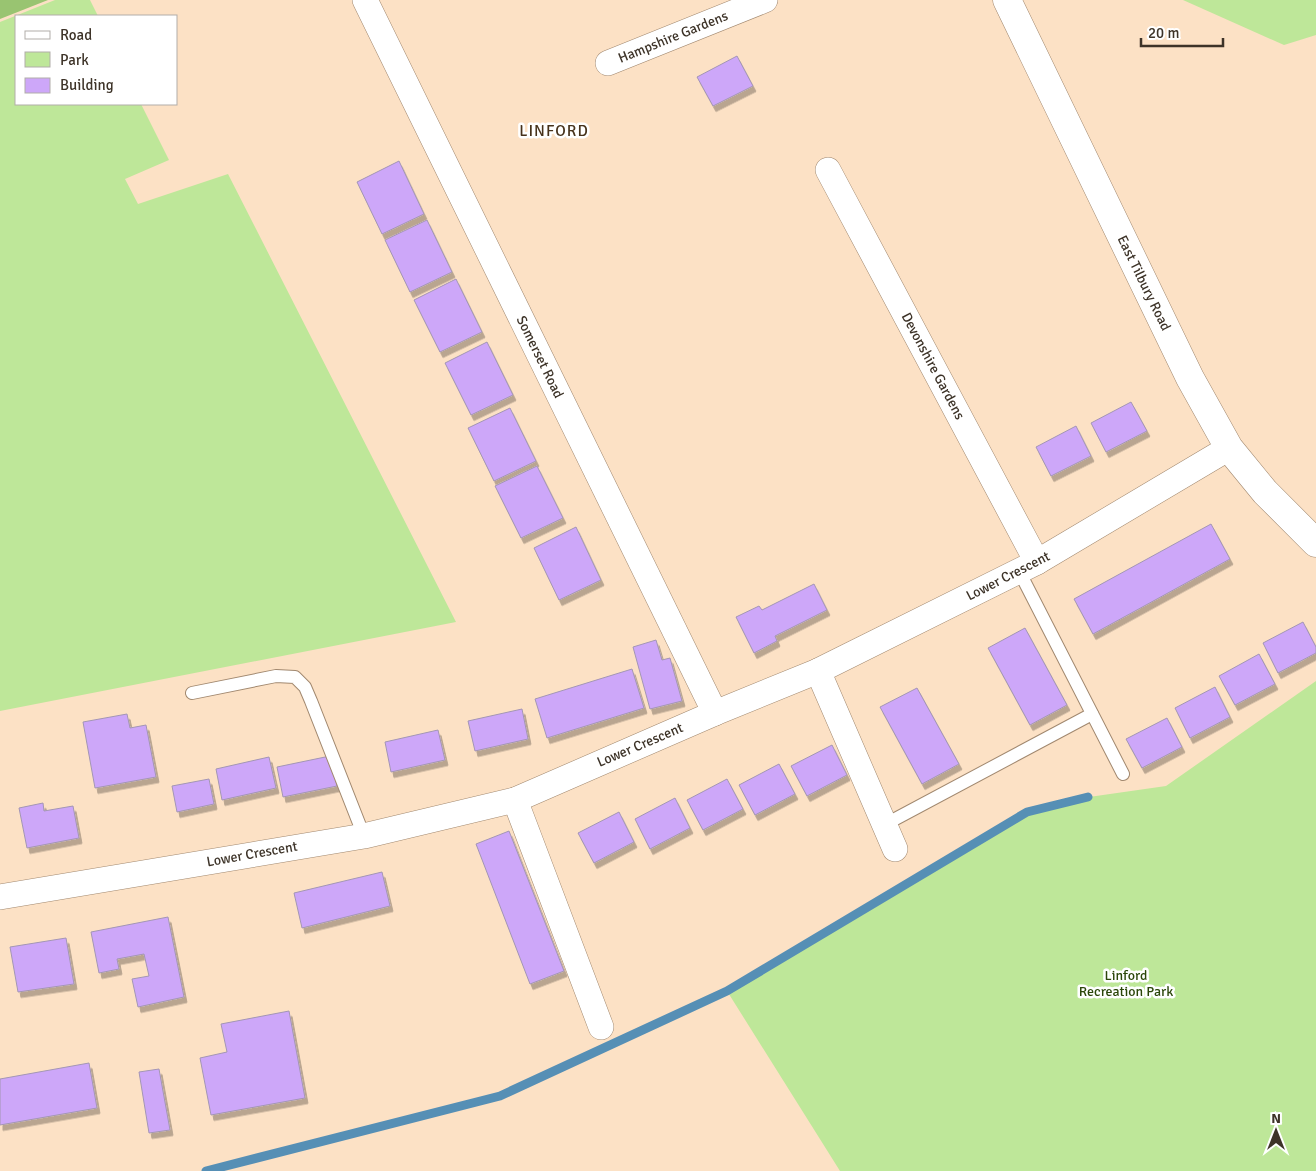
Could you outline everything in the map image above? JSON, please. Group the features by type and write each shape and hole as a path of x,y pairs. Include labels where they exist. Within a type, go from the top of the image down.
{"street":[{"name":"Somerset Road","path":"365,0 715,713"},
{"name":"Hampshire Gardens","path":"608,62 765,0"},
{"name":"East Tilbury Road","path":"1007,0 1186,369 1229,448 1265,492 1316,543"},
{"name":"Devonshire Gardens","path":"828,170 1028,567"},
{"name":"Lower Crescent","path":"1,893 364,836 515,800 715,713 818,671 1028,567 1229,448"},
{"path":"818,671 895,850"},
{"path":"515,800 601,1027"}],"lane":[{"path":"1028,567 1092,714 1123,774"},
{"path":"192,693 276,676 295,678 305,687 364,836"},
{"path":"884,825 1092,714"}],"green space":[{"path":"0,0 48,0 0,19"},
{"path":"55,0 90,0 98,15 18,15"},
{"path":"1183,0 1316,0 1316,35 1284,45"},
{"path":"15,16 15,105 142,105 169,160 125,179 138,204 228,174 456,622 0,711 0,22"},
{"name":"Linford Recreation Park","path":"1316,681 1316,1171 840,1171 727,991 1027,812 1089,797 1166,786"}],"building":[{"path":"737,56 753,86 713,106 697,77"},
{"path":"399,161 424,214 382,234 357,182"},
{"path":"427,220 452,272 410,292 385,240"},
{"path":"456,279 482,332 440,352 414,300"},
{"path":"487,342 513,395 471,415 445,363"},
{"path":"1131,402 1147,431 1106,452 1091,423"},
{"path":"510,408 536,461 494,481 468,428"},
{"path":"1076,426 1091,456 1051,476 1036,447"},
{"path":"537,466 563,518 521,538 495,486"},
{"path":"1211,524 1230,559 1093,634 1074,599"},
{"path":"576,527 601,580 559,600 534,548"},
{"path":"814,584 827,610 775,636 777,641 754,653 736,617 759,606 762,610"},
{"path":"1303,622 1316,647 1316,653 1278,673 1263,643"},
{"path":"1025,628 1067,705 1030,725 988,648"},
{"path":"656,640 662,660 670,658 682,701 650,709 633,647"},
{"path":"1259,654 1275,684 1235,705 1219,676"},
{"path":"632,669 644,708 547,738 535,699"},
{"path":"1215,687 1230,717 1190,738 1175,708"},
{"path":"917,688 959,764 922,784 880,707"},
{"path":"522,709 528,739 475,751 468,721"},
{"path":"127,714 130,728 146,725 156,777 95,788 83,722"},
{"path":"1167,718 1182,747 1142,768 1126,739"},
{"path":"438,730 445,760 391,772 385,742"},
{"path":"832,745 847,775 807,796 791,766"},
{"path":"330,756 337,786 283,797 277,767"},
{"path":"269,757 276,788 222,800 216,769"},
{"path":"779,764 795,794 755,815 739,785"},
{"path":"209,779 214,804 177,812 172,786"},
{"path":"727,779 743,809 703,830 687,800"},
{"path":"675,798 690,828 650,849 635,819"},
{"path":"43,803 44,811 73,806 79,838 27,848 19,808"},
{"path":"619,812 634,842 594,863 578,833"},
{"path":"509,831 564,971 530,984 476,844"},
{"path":"382,872 390,906 302,928 294,893"},
{"path":"168,917 184,997 138,1007 132,979 149,976 144,954 117,959 119,969 99,973 91,932"},
{"path":"66,938 74,984 18,992 10,947"},
{"path":"289,1011 305,1098 211,1115 200,1058 227,1052 221,1024"},
{"path":"89,1063 97,1108 0,1125 0,1079"},
{"path":"159,1069 170,1130 149,1133 139,1072"}],"waterway":[{"path":"206,1171 500,1096 727,991 1027,812 1088,797"}],"district":[{"name":"LINFORD","path":"554,131"}]}
